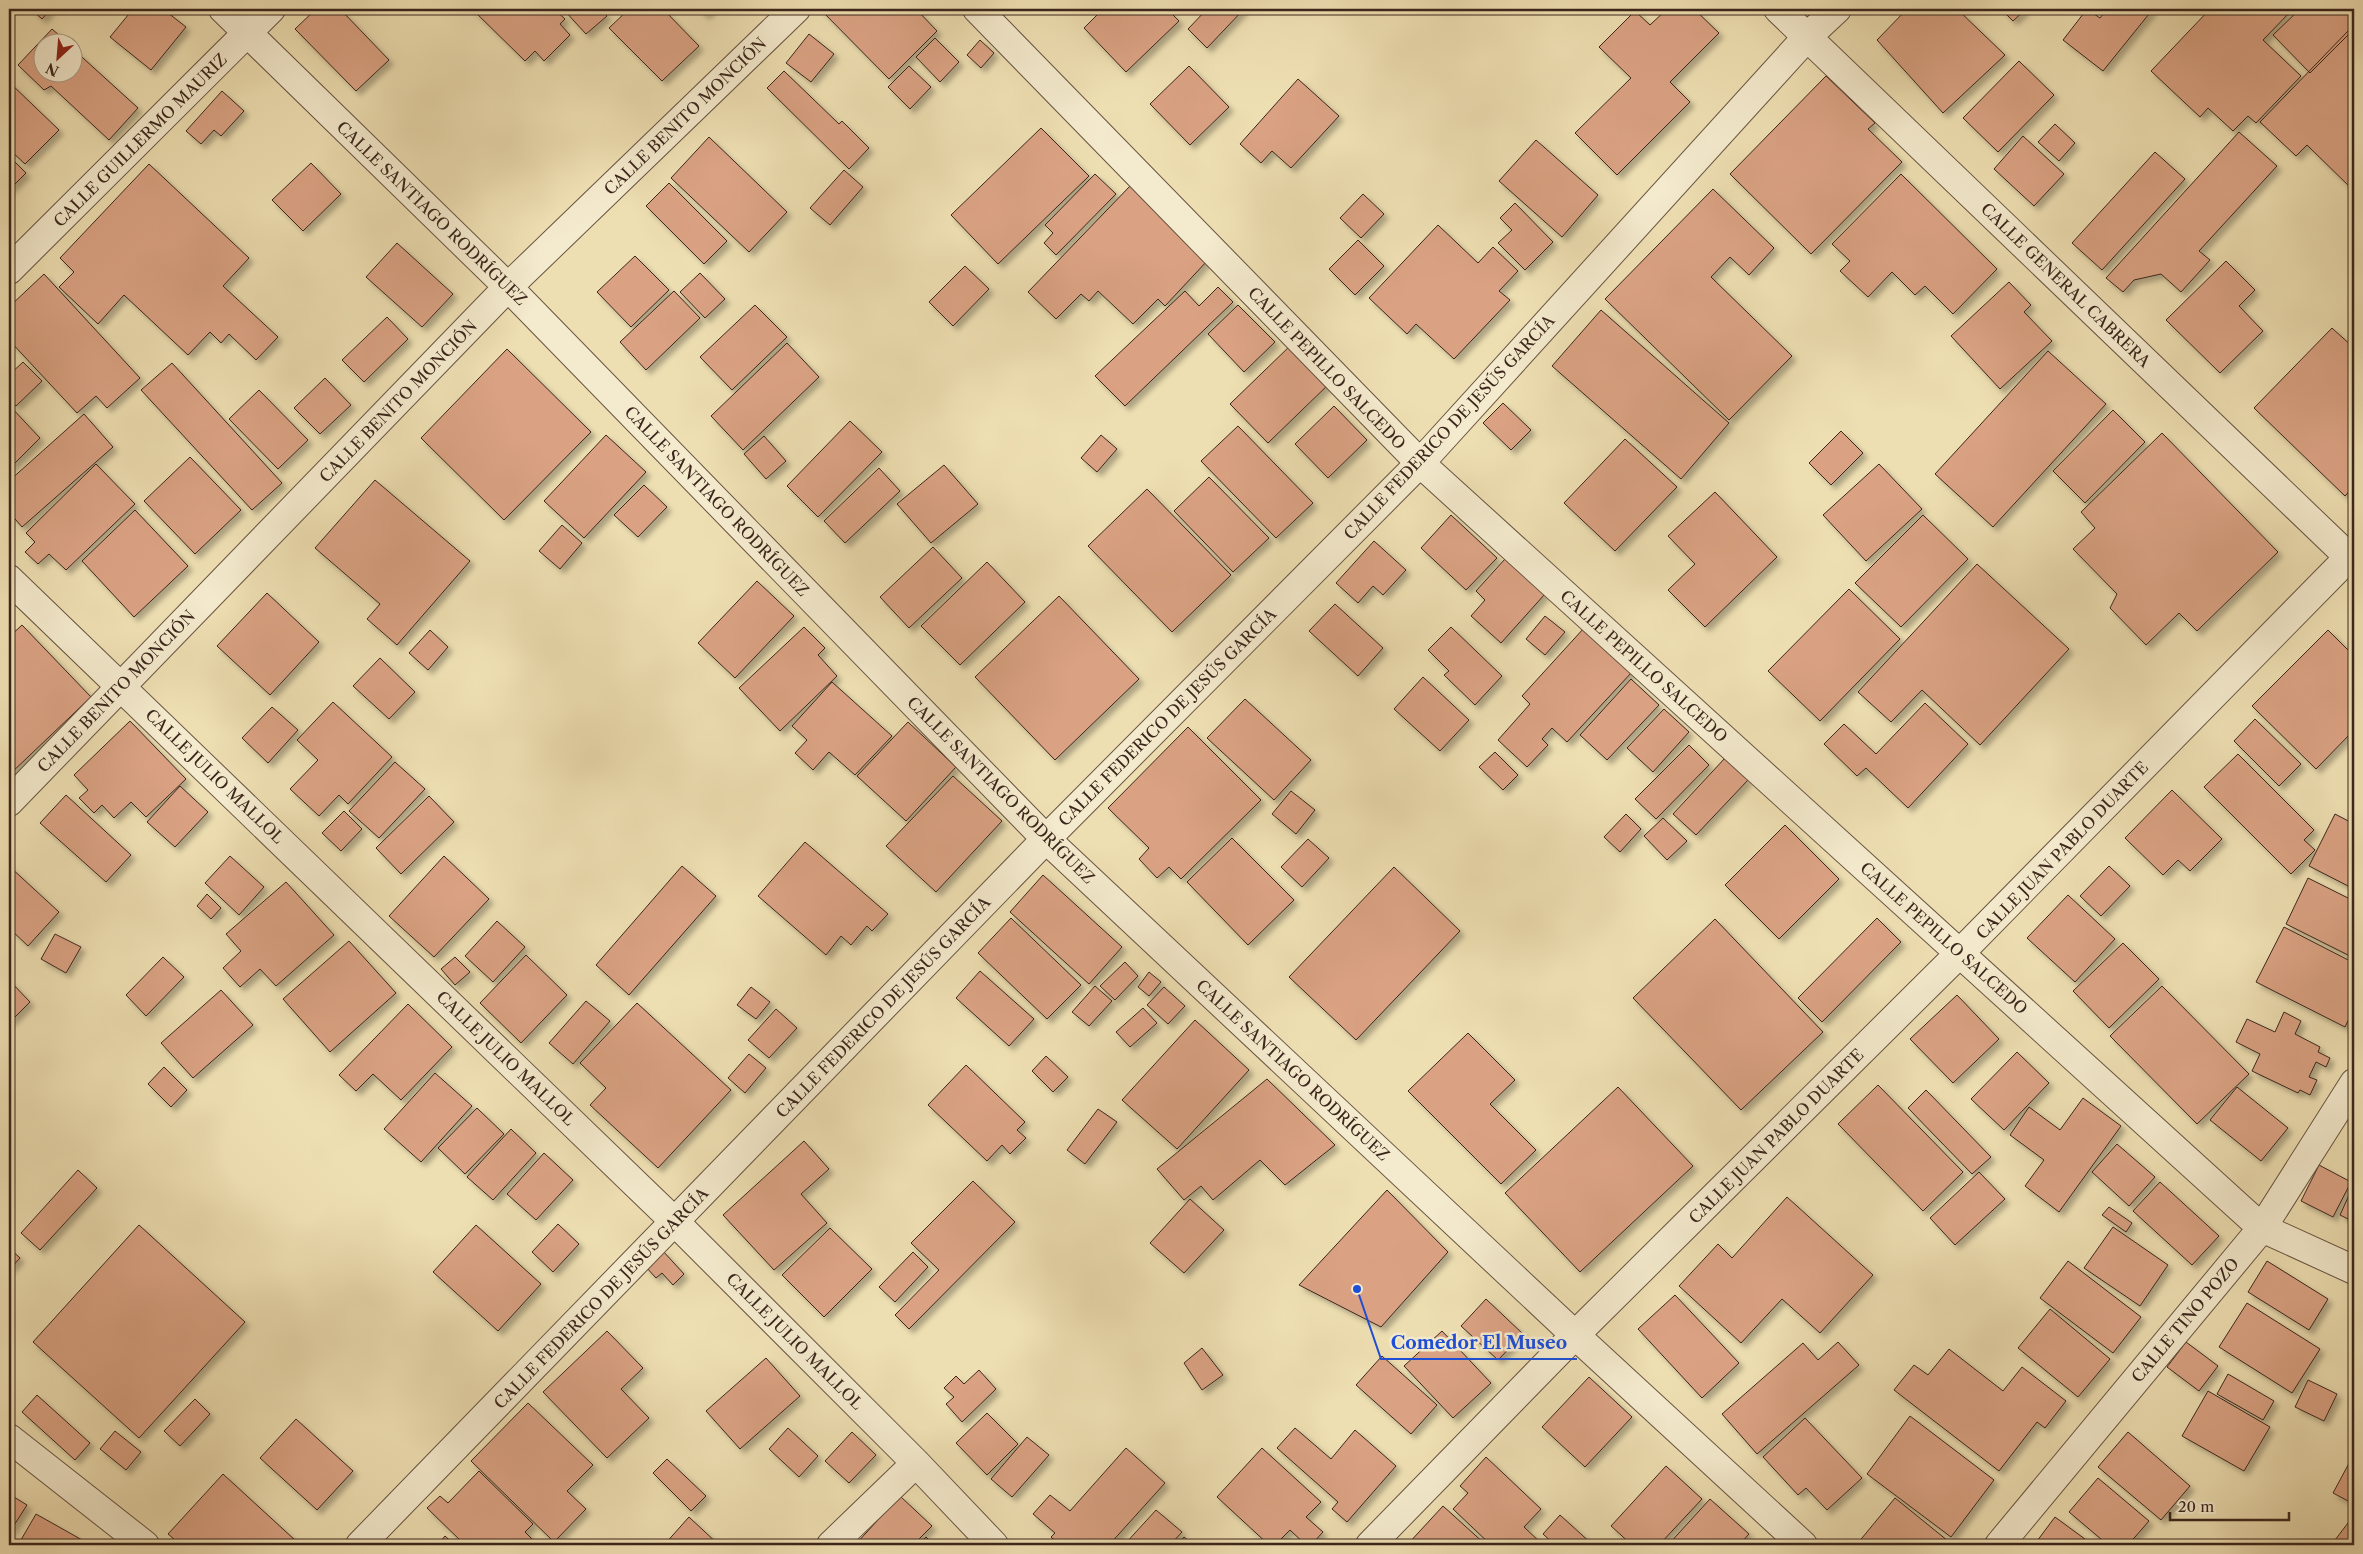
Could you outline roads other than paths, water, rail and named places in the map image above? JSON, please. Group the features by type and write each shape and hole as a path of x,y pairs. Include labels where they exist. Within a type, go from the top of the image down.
{"street":[{"name":"CALLE SANTIAGO RODRÍGUEZ","path":"223,9 508,287 1046,839 1575,1335 1803,1545"},
{"name":"CALLE GUILLERMO MAURIZ","path":"9,270 271,9"},
{"name":"CALLE BENITO MONCIÓN","path":"9,802 120,685 508,287 796,9"},
{"name":"CALLE PEPILLO SALCEDO","path":"977,9 1420,463 2262,1228 2354,1270"},
{"name":"CALLE GENERAL CABRERA","path":"1778,9 2353,557"},
{"name":"CALLE FEDERICO DE JESÚS GARCÍA","path":"360,1545 1046,839 1420,463 1807,37 1837,9"},
{"name":"CALLE JUAN PABLO DUARTE","path":"1370,1545 1575,1335 1960,953 2353,557"},
{"name":"CALLE JULIO MALLOL","path":"9,579 675,1222 916,1463 994,1545"},
{"name":"CALLE TINO POZO","path":"1999,1545 2262,1228 2354,1083"},
{"path":"9,1438 145,1545"},
{"path":"831,1545 916,1463"}],"place":[{"name":"Comedor El Museo","path":"1357,1289"}]}
